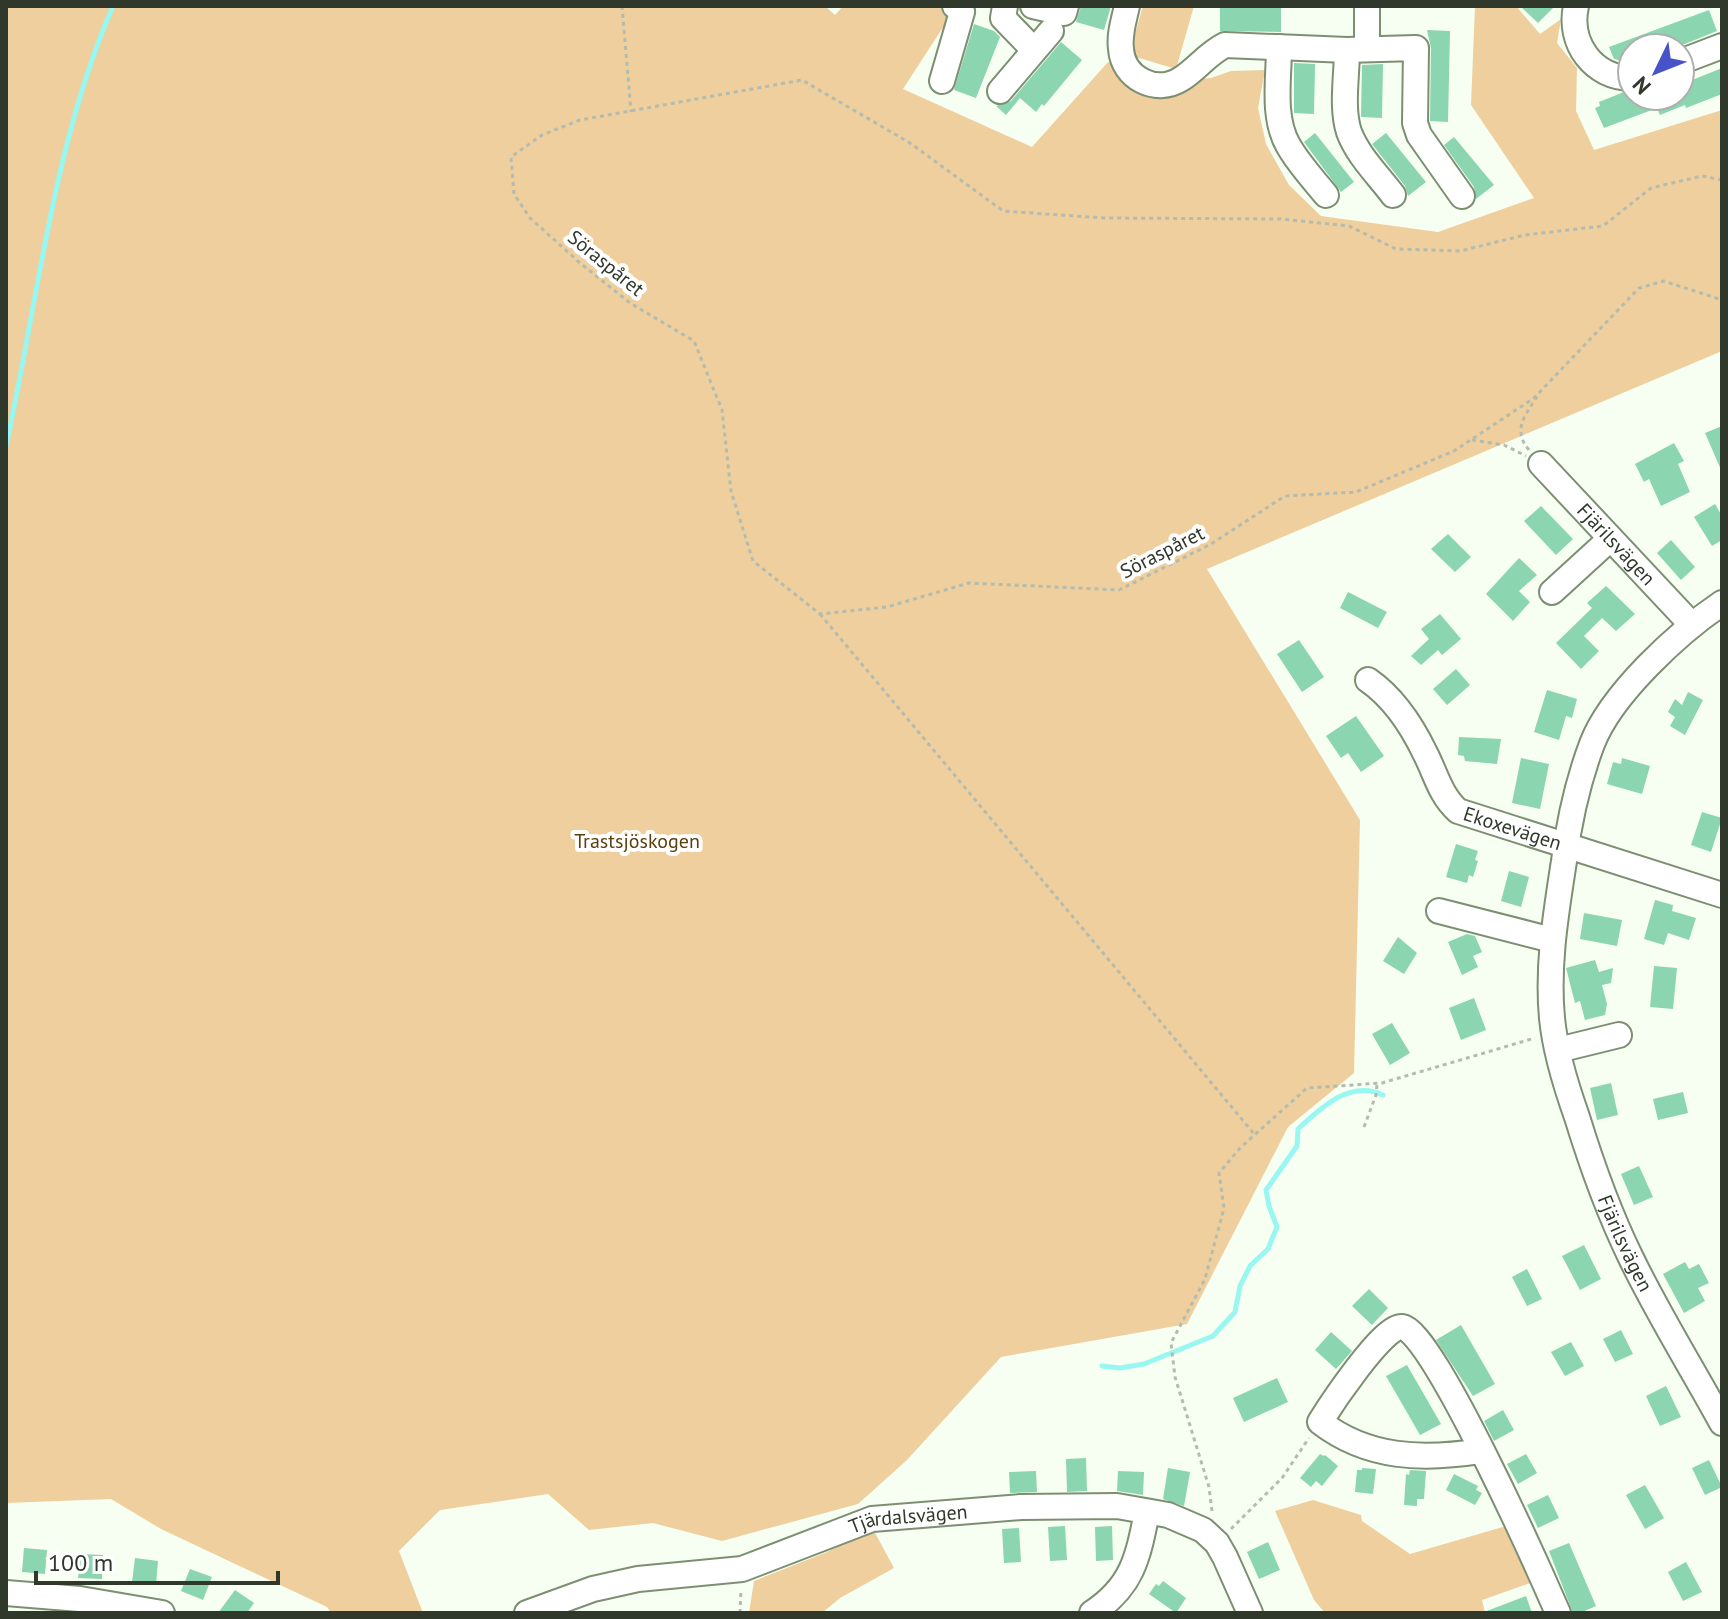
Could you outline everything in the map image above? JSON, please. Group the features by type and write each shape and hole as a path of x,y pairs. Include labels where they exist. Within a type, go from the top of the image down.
{"street":[{"path":"942,81 958,9 996,6"},
{"path":"1005,6 1003,18 1034,50"},
{"path":"1033,6 1064,13 1066,6"},
{"path":"1127,6 1121,34 1122,56 1127,68 1146,83 1158,85 1180,79 1210,52 1225,45 1357,50 1416,48 1415,123 1419,135 1462,196"},
{"path":"1367,6 1346,102 1348,130 1361,155 1393,195"},
{"path":"1576,6 1575,29 1585,54 1605,73 1616,76"},
{"path":"1000,91 1051,31"},
{"path":"1696,56 1722,46"},
{"path":"1279,47 1278,106 1282,132 1288,145 1326,195"},
{"name":"Fjärilsvägen","path":"1541,464 1691,624"},
{"path":"1552,592 1610,539"},
{"name":"Fjärilsvägen","path":"1722,603 1691,624 1628,689 1593,741 1566,847 1552,940 1552,1017 1556,1042 1597,1181 1632,1261 1722,1423"},
{"name":"Ekoxevägen","path":"1368,680 1394,701 1425,752 1442,793 1458,811 1722,895"},
{"path":"1439,911 1552,940"},
{"path":"1556,1042 1619,1035"},
{"path":"1481,1451 1416,1457 1384,1453 1336,1435 1320,1422 1336,1395 1379,1343 1396,1327 1403,1327 1425,1349 1499,1481 1558,1613"},
{"name":"Tjärdalsvägen","path":"527,1613 593,1589 638,1579 742,1569 872,1519 1021,1507 1117,1506 1184,1520 1203,1530 1217,1543 1250,1613"},
{"path":"1092,1613 1117,1594 1127,1579 1139,1553 1147,1512"},
{"path":"6,1593 80,1599 162,1613"}],"path":[{"path":"622,6 631,112"},
{"name":"Söraspåret","path":"1722,180 1702,176 1651,188 1603,226 1525,235 1460,251 1396,249 1349,226 1281,219 1104,218 1003,211 910,143 802,80 580,120 542,135 511,157 514,194 530,218 630,303 694,341 722,410 731,491 753,561 820,614 887,607 969,583 1119,590 1211,544 1285,496 1356,492 1454,451 1534,398 1639,288 1664,281 1722,300"},
{"path":"1541,390 1520,422 1522,442 1541,464"},
{"path":"1471,440 1504,445 1541,464"},
{"path":"820,614 1255,1135"},
{"path":"1217,1543 1209,1487 1188,1422 1173,1364 1171,1343 1205,1279 1224,1208 1219,1173 1307,1088 1377,1084 1556,1042"},
{"path":"1364,1127 1377,1084"},
{"path":"1217,1543 1282,1478 1320,1422"}],"green space":[{"name":"Trastsjöskogen","path":"6,6 825,6 835,15 843,6 950,6 953,12 903,89 1032,147 1108,62 1118,67 1193,79 1211,78 1231,71 1265,70 1258,108 1266,144 1289,185 1321,216 1438,232 1534,198 1471,105 1475,6 1516,6 1540,34 1561,19 1557,43 1577,68 1576,111 1594,150 1722,110 1722,351 1207,569 1360,820 1354,1073 1288,1127 1187,1324 1001,1357 907,1460 858,1504 722,1541 653,1523 589,1530 548,1494 440,1510 399,1551 423,1613 331,1613 327,1607 161,1529 111,1499 6,1503"},
{"path":"1143,6 1194,6 1176,69 1129,55"},
{"path":"1313,1500 1361,1515 1362,1521 1410,1554 1513,1524 1536,1581 1482,1600 1485,1613 1325,1613 1314,1600 1275,1511"},
{"path":"873,1529 894,1568 840,1598 822,1613 749,1613 754,1581 827,1552"}],"building":[{"path":"1081,6 1111,6 1104,30 1076,22"},
{"path":"1520,6 1555,6 1538,23"},
{"path":"1220,8 1281,8 1281,32 1220,31"},
{"path":"1709,10 1717,31 1696,40 1696,32 1650,32"},
{"path":"974,24 994,31 1000,37 976,98 954,90"},
{"path":"1427,30 1450,31 1448,122 1430,121 1431,48"},
{"path":"1061,42 1082,60 1036,112 1020,98 1006,115 996,106 1011,101"},
{"path":"1616,44 1616,59 1614,59 1609,47"},
{"path":"1294,63 1315,64 1314,114 1294,113"},
{"path":"1383,64 1382,118 1361,117 1362,65"},
{"path":"1722,68 1722,94 1696,104 1696,79"},
{"path":"1616,95 1616,112 1646,112 1604,128 1595,108 1600,106 1599,102"},
{"path":"1315,133 1354,182 1341,192 1304,142"},
{"path":"1386,133 1426,182 1408,196 1405,186 1372,144"},
{"path":"1454,137 1494,185 1476,199 1474,187 1444,145"},
{"path":"1722,426 1722,472 1705,433"},
{"path":"1674,443 1684,461 1678,464 1690,492 1661,506 1649,479 1644,482 1635,464"},
{"path":"1715,504 1722,516 1722,540 1712,546 1694,517"},
{"path":"1541,506 1573,539 1556,555 1524,521"},
{"path":"1448,534 1471,557 1455,572 1431,549"},
{"path":"1671,540 1695,567 1681,580 1657,553"},
{"path":"1519,558 1537,575 1519,591 1530,602 1513,621 1486,594"},
{"path":"1606,586 1635,614 1616,631 1602,618 1584,636 1599,651 1581,669 1556,643 1592,608 1587,603"},
{"path":"1348,592 1387,612 1378,628 1340,608"},
{"path":"1440,614 1461,639 1442,655 1438,650 1421,665 1411,656 1429,639 1421,629"},
{"path":"1299,640 1324,677 1302,692 1277,654"},
{"path":"1456,669 1470,685 1447,705 1433,689"},
{"path":"1547,690 1577,699 1572,718 1566,716 1559,740 1534,732"},
{"path":"1688,692 1703,700 1685,735 1670,726 1675,717 1668,712 1675,699 1682,705"},
{"path":"1356,716 1384,756 1361,772 1348,753 1341,758 1326,736"},
{"path":"1459,737 1501,739 1497,764 1465,761 1464,756 1458,755"},
{"path":"1521,758 1549,764 1540,809 1512,803"},
{"path":"1622,758 1650,766 1642,794 1607,784 1613,762 1621,764"},
{"path":"1702,812 1722,818 1711,852 1691,845"},
{"path":"1456,844 1478,851 1473,877 1469,875 1467,883 1446,877"},
{"path":"1509,871 1529,877 1521,907 1501,901"},
{"path":"1655,900 1673,905 1672,911 1696,918 1689,940 1668,933 1664,945 1644,939"},
{"path":"1584,913 1622,920 1617,946 1580,939"},
{"path":"1467,934 1475,936 1482,952 1473,956 1478,967 1462,975 1448,942"},
{"path":"1398,937 1417,953 1404,974 1383,961"},
{"path":"1595,960 1599,972 1613,968 1611,983 1602,985 1607,1004 1605,1015 1585,1020 1580,1001 1575,1003 1566,968"},
{"path":"1654,966 1677,968 1673,1009 1650,1007"},
{"path":"1474,998 1486,1030 1461,1040 1449,1008"},
{"path":"1392,1023 1410,1053 1390,1065 1372,1034"},
{"path":"1611,1083 1618,1115 1597,1120 1590,1088"},
{"path":"1683,1092 1688,1113 1658,1120 1653,1099"},
{"path":"1639,1166 1653,1197 1634,1205 1621,1174"},
{"path":"1584,1245 1601,1279 1580,1290 1562,1256"},
{"path":"1685,1262 1689,1269 1699,1264 1709,1283 1698,1288 1705,1301 1684,1313 1663,1274"},
{"path":"1527,1269 1542,1299 1527,1306 1512,1277"},
{"path":"1369,1289 1388,1308 1372,1325 1352,1306"},
{"path":"1461,1325 1495,1384 1473,1396 1436,1340"},
{"path":"1621,1330 1633,1354 1615,1362 1603,1339"},
{"path":"1331,1332 1352,1351 1336,1369 1315,1350"},
{"path":"1571,1342 1584,1366 1565,1376 1551,1352"},
{"path":"1407,1365 1441,1424 1420,1435 1386,1376"},
{"path":"1277,1378 1288,1402 1244,1422 1233,1398"},
{"path":"1666,1386 1681,1417 1660,1426 1646,1396"},
{"path":"1503,1410 1514,1430 1494,1441 1484,1421"},
{"path":"1320,1454 1338,1466 1322,1486 1316,1481 1311,1487 1300,1478"},
{"path":"1526,1454 1537,1473 1518,1484 1507,1464"},
{"path":"1086,1458 1087,1491 1067,1492 1066,1459"},
{"path":"1709,1460 1722,1487 1705,1495 1692,1468"},
{"path":"1168,1468 1190,1472 1184,1506 1163,1499"},
{"path":"1376,1469 1373,1494 1355,1492 1357,1470"},
{"path":"1410,1470 1426,1471 1424,1499 1417,1499 1417,1506 1404,1505 1406,1474 1409,1475"},
{"path":"1036,1471 1037,1492 1010,1493 1009,1472"},
{"path":"1118,1471 1144,1472 1143,1495 1117,1491"},
{"path":"1454,1474 1478,1486 1476,1490 1482,1493 1475,1505 1446,1490"},
{"path":"1645,1485 1664,1518 1645,1529 1626,1495"},
{"path":"1548,1495 1559,1518 1538,1528 1527,1505"},
{"path":"1065,1526 1067,1560 1050,1561 1048,1527"},
{"path":"1112,1526 1113,1560 1096,1561 1095,1527"},
{"path":"1019,1528 1021,1562 1004,1563 1002,1529"},
{"path":"1268,1542 1280,1570 1259,1579 1247,1552"},
{"path":"1569,1543 1596,1606 1580,1613 1573,1613 1549,1551"},
{"path":"24,1548 47,1550 45,1574 22,1572"},
{"path":"80,1554 103,1555 102,1579 78,1578"},
{"path":"135,1558 158,1561 156,1585 132,1582"},
{"path":"1686,1562 1702,1592 1683,1601 1668,1572"},
{"path":"190,1569 212,1577 203,1600 181,1591"},
{"path":"1163,1581 1186,1598 1176,1613 1149,1594 1156,1584 1159,1586"},
{"path":"235,1590 254,1603 247,1613 218,1613"},
{"path":"1526,1596 1532,1613 1484,1613 1484,1612"}],"waterway":[{"path":"6,446 61,167 92,59 113,6"},
{"path":"1102,1366 1120,1368 1144,1364 1213,1336 1235,1312 1240,1286 1250,1266 1268,1249 1277,1227 1266,1190 1297,1146 1298,1129 1326,1105 1348,1093 1371,1091 1383,1095"}]}
